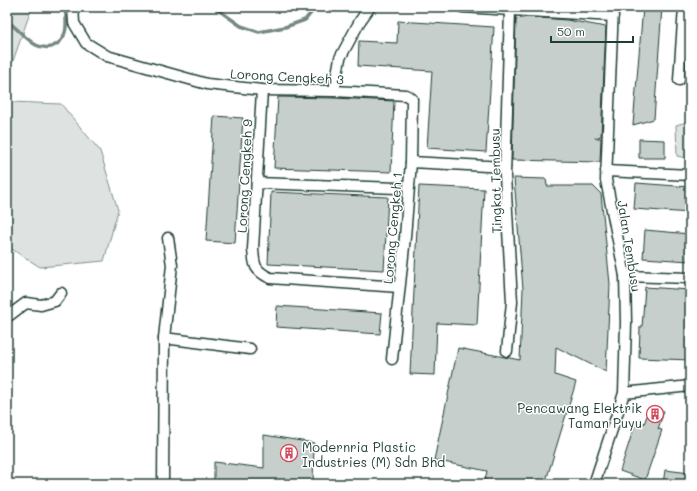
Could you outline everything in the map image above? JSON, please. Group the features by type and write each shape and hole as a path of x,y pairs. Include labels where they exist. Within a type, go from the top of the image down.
{"street":[{"name":"Lorong Cengkeh 3","path":"73,7 74,23 86,43 107,56 207,84 262,90 334,91 406,95 412,99"},
{"path":"334,91 340,58 360,21 370,7"},
{"path":"462,7 510,10 613,11"},
{"path":"679,80 684,7"},
{"name":"Tingkat Tembusu","path":"507,351 512,302 505,167 510,10"},
{"name":"Jalan Tembusu","path":"594,484 624,393 626,323 624,276 606,180 613,11"},
{"name":"Lorong Cengkeh 9","path":"262,90 254,249 254,264 258,271 270,278 399,287"},
{"name":"Lorong Cengkeh 1","path":"392,359 405,237 411,162 412,99"},
{"path":"411,162 505,167"},
{"path":"606,171 690,175"},
{"path":"257,183 397,188"},
{"path":"163,484 164,338 172,265 168,238"},
{"path":"624,276 690,278"},
{"path":"7,317 26,303 41,305 55,301 61,293"},
{"path":"164,338 250,349"},
{"path":"624,393 690,386"}],"shaded area":[{"path":"7,7 32,7 7,78"},
{"path":"7,95 11,102 61,104 100,151 118,210 104,261 40,267 7,246"},
{"path":"690,121 690,159 677,156 676,125"}],"building":[{"path":"643,7 662,7 654,119 633,125"},
{"path":"528,17 567,20 606,27 601,136 595,138 601,138 600,162 512,160 516,19"},
{"path":"398,21 494,27 486,152 427,148 432,71 358,66 359,41 397,43"},
{"path":"278,97 394,101 391,172 274,168"},
{"path":"214,116 243,118 235,243 206,241"},
{"path":"639,139 665,140 665,158 639,158"},
{"path":"514,178 546,179 547,186 593,186 601,194 610,284 606,372 556,347 555,375 576,382 545,484 484,484 487,471 434,460 458,348 520,360 523,289"},
{"path":"636,183 690,187 690,213 634,209"},
{"path":"419,186 484,189 477,325 437,323 435,375 410,374"},
{"path":"271,192 388,197 384,270 268,264"},
{"path":"645,230 690,234 690,261 643,258"},
{"path":"645,287 690,290 690,360 639,358 640,327 642,327"},
{"path":"277,306 382,313 380,334 276,327"},
{"path":"650,407 664,411 658,429 662,430 645,480 620,471 636,421 644,424"},
{"name":"Modernria Plastic Industries (M) Sdn Bhd","path":"264,435 314,443 313,484 214,484 214,462 264,468"},
{"path":"665,470 690,473 690,484 663,484"}],"waterway":[{"path":"7,21 36,45 51,47 61,40 66,31 65,7"},
{"path":"214,7 241,26 259,32 285,27 305,20 316,7"}],"place":[{"name":"Pencawang Elektrik Taman Puyu","path":"655,414"},
{"name":"Modernria Plastic Industries (M) Sdn Bhd","path":"289,453"}]}
